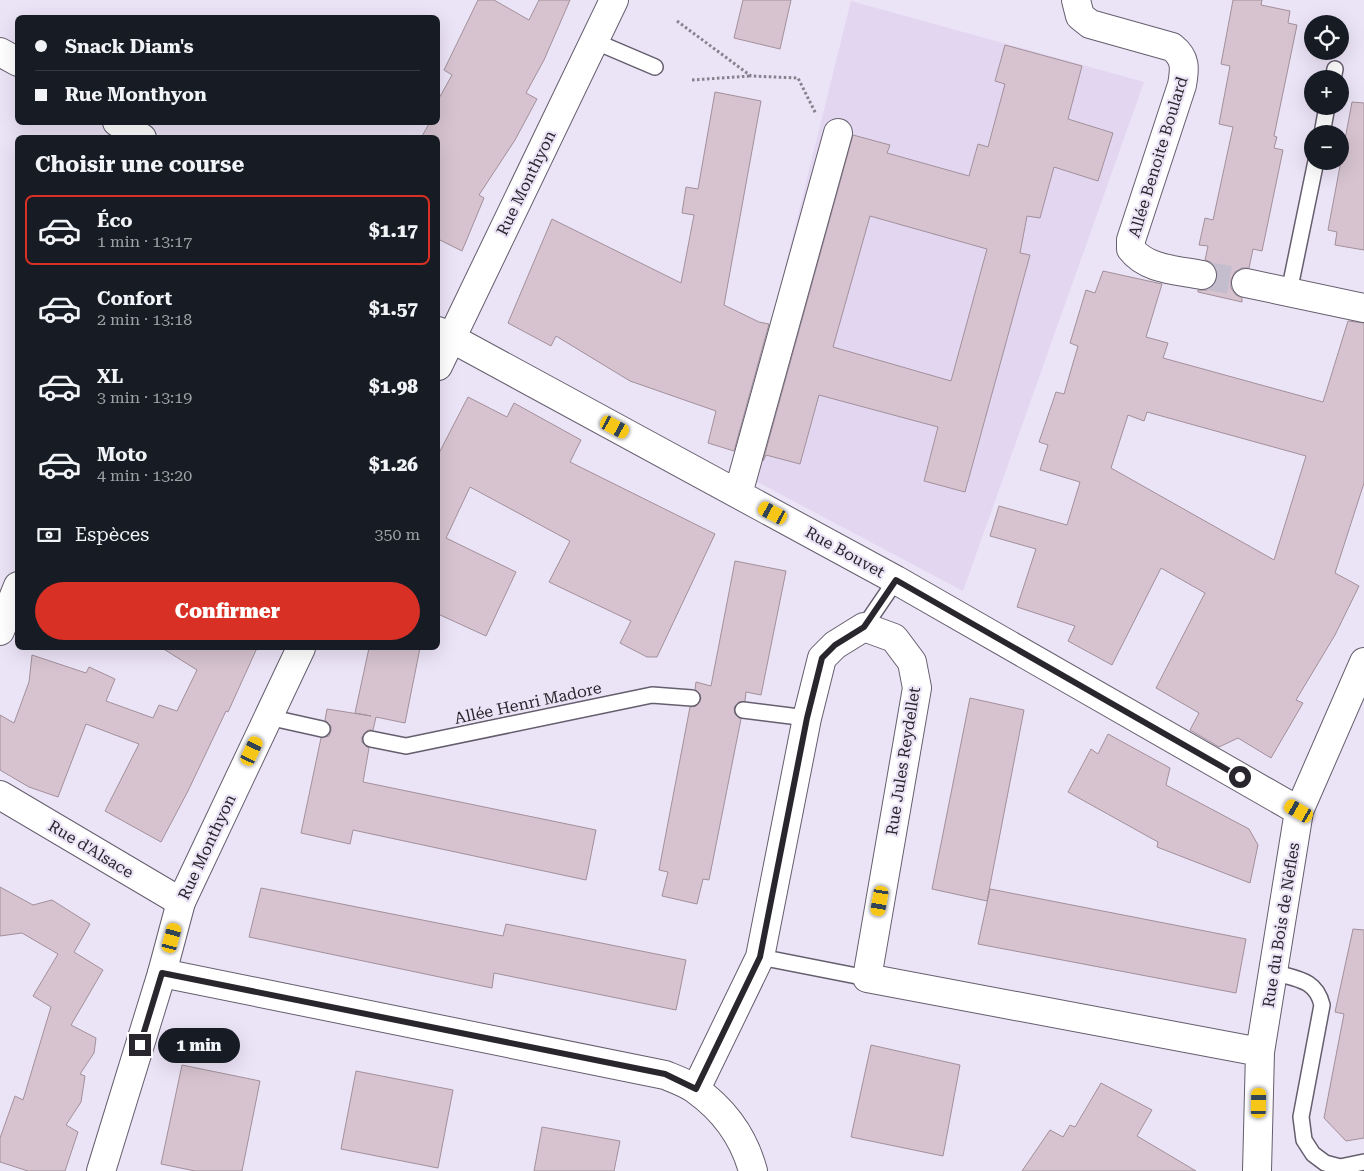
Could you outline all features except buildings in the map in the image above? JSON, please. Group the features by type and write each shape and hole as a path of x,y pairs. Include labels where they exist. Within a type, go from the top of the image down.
{"street":[{"name":"Rue Monthyon","path":"440,356 444,335 614,0"},
{"name":"Allée Benoite Boulard","path":"1076,0 1080,16 1090,24 1172,47 1182,54 1185,68 1182,85 1131,240 1131,249 1138,257 1150,264 1202,274"},
{"path":"0,52 15,60"},
{"path":"122,125 137,135"},
{"path":"738,494 836,140"},
{"path":"1246,284 1364,308"},
{"name":"Rue Bouvet","path":"444,335 896,580 1299,811"},
{"path":"0,631 15,594"},
{"path":"696,1089 760,957 807,718 822,658 835,645 864,627"},
{"name":"Rue Jules Reydellet","path":"864,627 894,638 912,662 917,688 867,978"},
{"name":"Rue Monthyon","path":"101,1171 162,973 181,902 300,650"},
{"name":"Rue du Bois de Nèfles","path":"1257,1171 1260,1052 1299,811 1364,662"},
{"name":"Rue d'Alsace","path":"0,795 181,902"},
{"path":"162,973 665,1074 696,1089 728,1120 748,1152 753,1171"},
{"path":"867,978 1260,1052"}],"lane":[{"path":"594,41 655,67"},
{"path":"1289,292 1314,170"},
{"path":"864,627 896,580"},
{"name":"Allée Henri Madore","path":"371,739 406,746 652,695 692,698"},
{"path":"743,710 807,718"},
{"path":"268,717 322,729"},
{"path":"760,957 867,978"},
{"path":"1273,972 1311,984 1320,994 1322,1005 1301,1117 1304,1140 1313,1154 1325,1163 1340,1167 1364,1162"}],"path":[{"path":"676,21 751,76"},
{"path":"692,80 751,76 798,78 836,140"}],"shaded area":[{"path":"851,1 1144,82 963,591 735,470"}],"tunnel":[{"path":"1202,275 1246,283"}],"route":[{"path":"140,1045 162,973 665,1074 696,1089 760,957 807,718 822,658 835,645 864,627 896,580 1240,777"}]}
